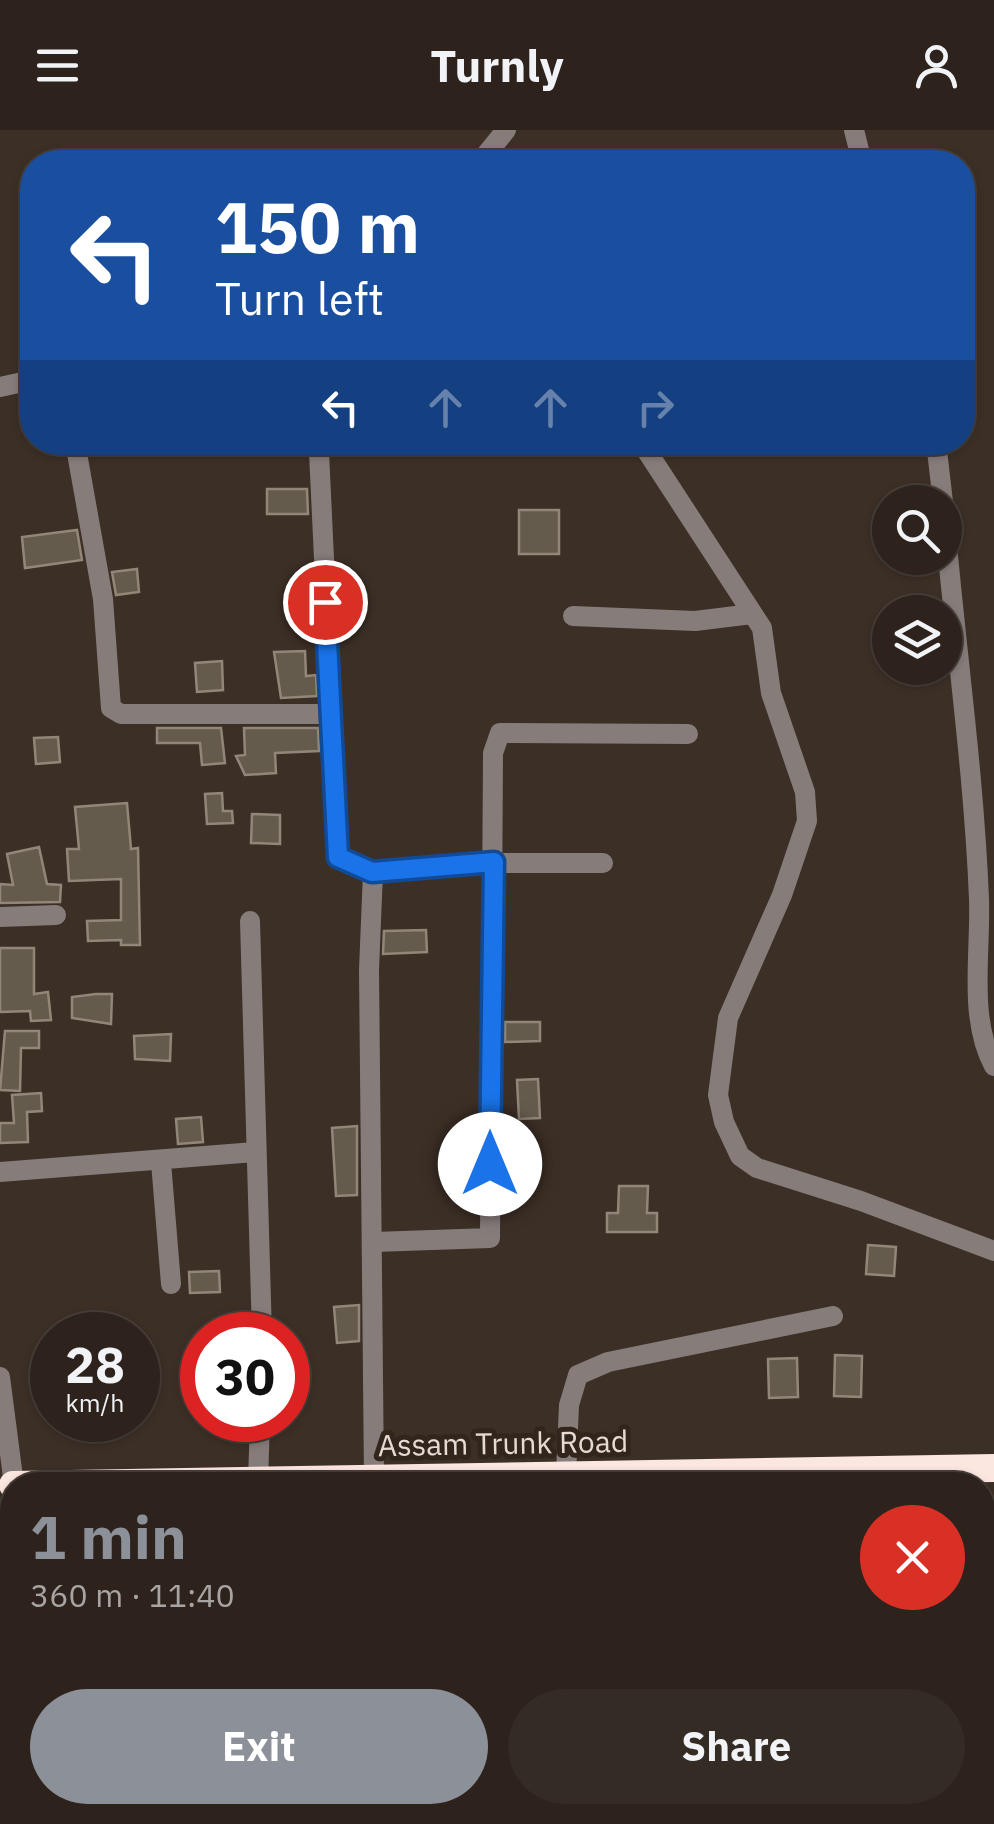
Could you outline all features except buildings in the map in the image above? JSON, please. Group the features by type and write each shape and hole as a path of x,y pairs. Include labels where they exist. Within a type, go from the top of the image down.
{"highway":[{"name":"Assam Trunk Road","path":"749,1472 994,1468"}],"street":[{"path":"490,150 506,130"},
{"path":"77,455 103,599 111,708 121,714 330,714"},
{"path":"319,455 338,857 372,872 494,862 604,863"},
{"path":"649,455 762,628 772,693 805,792 807,821 782,895 728,1018 718,1095 724,1122 740,1156 757,1168 862,1201 994,1251"},
{"path":"938,455 941,485"},
{"path":"950,575 979,898 979,1013 984,1047 994,1066"},
{"path":"573,616 696,621 752,614"},
{"path":"374,1242 490,1238 493,754 500,733 688,734"},
{"path":"372,872 369,970 374,1472"},
{"path":"0,917 56,915"},
{"path":"250,921 260,1134 255,1152 261,1312"},
{"path":"0,1172 255,1152"},
{"path":"162,1162 171,1284"},
{"path":"566,1472 568,1405 578,1375 608,1362 833,1316"},
{"path":"0,1377 11,1472"},
{"path":"258,1472 259,1442"}],"route":[{"path":"325,602 338,857 372,872 494,862 490,1164"}]}
